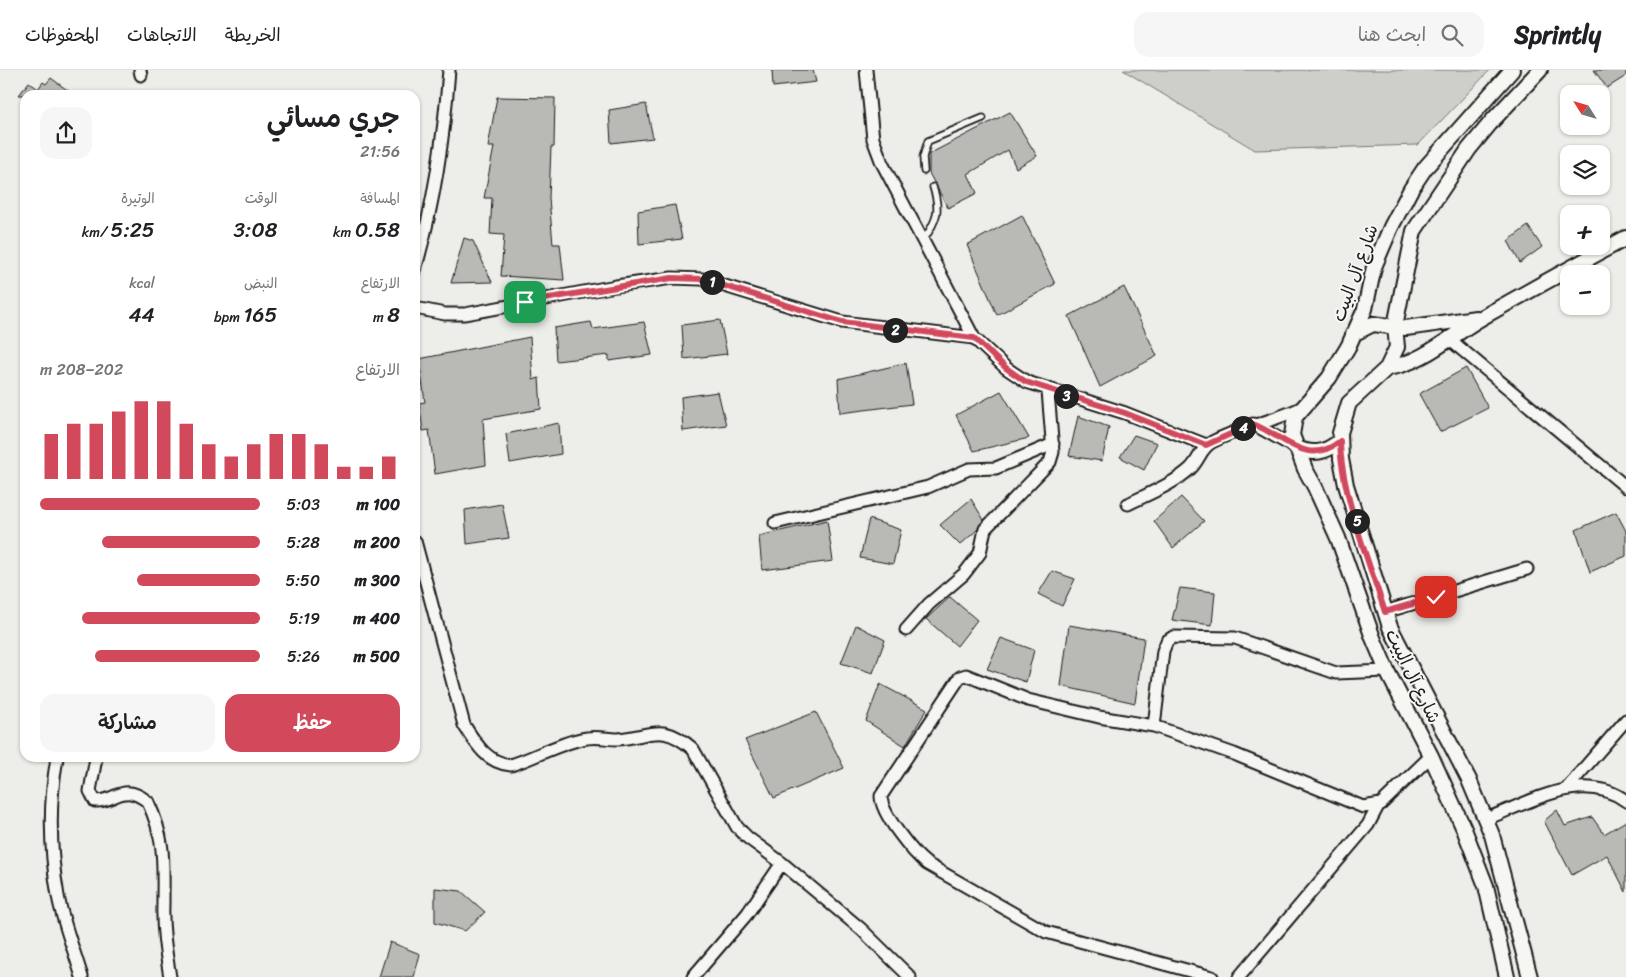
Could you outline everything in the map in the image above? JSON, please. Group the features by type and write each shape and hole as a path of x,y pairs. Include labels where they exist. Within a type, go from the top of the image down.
{"street":[{"path":"420,253 435,182 446,112 449,70"},
{"path":"866,70 875,146 882,164 922,243 974,338 1017,378 1048,391 1125,413 1206,445"},
{"name":"شارع آل البيت","path":"1507,977 1486,886 1464,829 1431,756 1373,638 1338,538 1296,448 1292,427 1301,408 1339,363 1354,334 1365,309 1374,267 1391,227 1411,189 1425,168 1512,70"},
{"name":"شارع آل البيت","path":"1530,977 1486,819 1469,780 1390,627 1346,484 1340,459 1340,441 1344,414 1349,403 1387,368 1397,347 1395,326 1414,231 1470,149 1493,120 1540,70"},
{"path":"1387,368 1408,363 1484,317 1626,238"},
{"path":"420,309 445,314 465,314 616,286 672,278 691,278 702,279 842,322 974,338"},
{"path":"1354,334 1373,324 1406,328 1484,317"},
{"path":"1448,338 1626,487"},
{"path":"906,630 929,604 969,569 980,554 985,529 1050,462 1053,456 1053,444 1048,391"},
{"path":"1128,504 1183,474 1196,462 1206,445 1253,424 1278,418 1301,408"},
{"path":"1253,424 1296,448 1307,452 1319,453 1331,449 1340,441"},
{"path":"775,523 928,487 969,469 996,468 1053,444"},
{"path":"420,560 464,725 475,743 487,756 503,764 511,765 589,738 618,738 647,732 666,733 685,742 693,749 738,826 748,838 782,863 861,928 910,977"},
{"path":"1385,612 1527,569"},
{"path":"1154,726 1162,651 1167,642 1173,637 1235,638 1336,673 1388,671"},
{"path":"1212,977 1146,961 1037,928 919,857 904,841 881,800 894,775 962,675 1028,700 1098,717 1154,726 1234,754 1356,805 1378,806"},
{"path":"1566,788 1626,720"},
{"path":"1240,977 1368,825 1378,806 1431,756"},
{"path":"57,762 54,778 52,840 58,897 82,977"},
{"path":"95,762 90,791 95,801 115,794 132,794 148,802 153,813 164,858 164,931 170,977"},
{"path":"1486,819 1566,788 1589,787 1605,789 1626,801"},
{"path":"693,977 747,914 782,863"}],"lane":[{"path":"924,170 923,157 928,141 983,118"},
{"path":"922,243 936,221 938,201 933,187"}],"shaded area":[{"path":"1123,70 1490,70 1418,145 1255,150"}],"building":[{"path":"772,70 813,70 816,82 773,87"},
{"path":"1594,70 1626,70 1626,76 1610,86 1605,85"},
{"path":"51,78 67,90 23,90 29,82 38,89 43,82 46,84"},
{"path":"497,97 555,98 554,147 551,147 549,198 553,244 560,244 564,280 501,276 504,235 490,234 492,198 484,198 494,147 488,147"},
{"path":"646,104 653,138 611,143 609,110"},
{"path":"1010,112 1037,156 1016,168 1008,150 968,174 977,193 948,208 929,173 929,154"},
{"path":"675,205 682,239 639,244 638,211"},
{"path":"1022,215 1055,284 997,315 967,245"},
{"path":"1528,226 1542,247 1520,263 1508,241"},
{"path":"464,238 473,241 492,282 451,283"},
{"path":"1124,287 1157,356 1100,387 1069,316"},
{"path":"720,320 727,354 684,359 682,325"},
{"path":"591,322 593,329 644,322 652,355 609,361 609,355 556,361 554,328"},
{"path":"530,337 533,380 539,378 541,409 483,419 486,465 435,474 429,430 423,431 420,410 420,403 425,402 420,359"},
{"path":"906,363 912,404 840,413 838,379"},
{"path":"1466,368 1488,408 1440,432 1419,394"},
{"path":"1001,391 1029,438 974,451 956,415"},
{"path":"718,392 726,425 683,431 681,397"},
{"path":"1078,416 1109,427 1102,461 1069,456"},
{"path":"559,423 561,454 510,463 506,434"},
{"path":"1134,435 1157,443 1144,470 1120,457"},
{"path":"1181,497 1204,521 1173,548 1154,521"},
{"path":"971,499 984,520 977,530 960,545 940,525"},
{"path":"502,504 509,538 467,544 465,510"},
{"path":"1616,512 1626,531 1626,556 1590,572 1576,530"},
{"path":"869,519 901,530 893,564 860,558"},
{"path":"827,520 833,561 762,570 759,536"},
{"path":"1052,571 1075,579 1062,606 1038,594"},
{"path":"1180,588 1215,592 1212,625 1172,620"},
{"path":"950,597 977,620 957,646 926,619"},
{"path":"856,625 885,640 873,673 841,663"},
{"path":"1069,625 1144,638 1135,703 1061,686"},
{"path":"1001,638 1034,650 1026,682 987,669"},
{"path":"880,684 927,709 905,746 866,721"},
{"path":"816,712 844,768 774,798 745,740"},
{"path":"1557,810 1565,826 1592,817 1604,834 1626,821 1626,892 1607,855 1572,875 1544,821"},
{"path":"435,888 461,891 485,912 465,931 435,922"},
{"path":"390,942 420,954 414,977 379,977"}],"route":[{"path":"525,302 672,278 702,279 860,326 974,338 1017,378 1048,391 1125,413 1206,445 1253,424 1296,448 1307,452 1319,453 1331,449 1340,441 1340,459 1346,484 1385,612 1436,597"}]}
